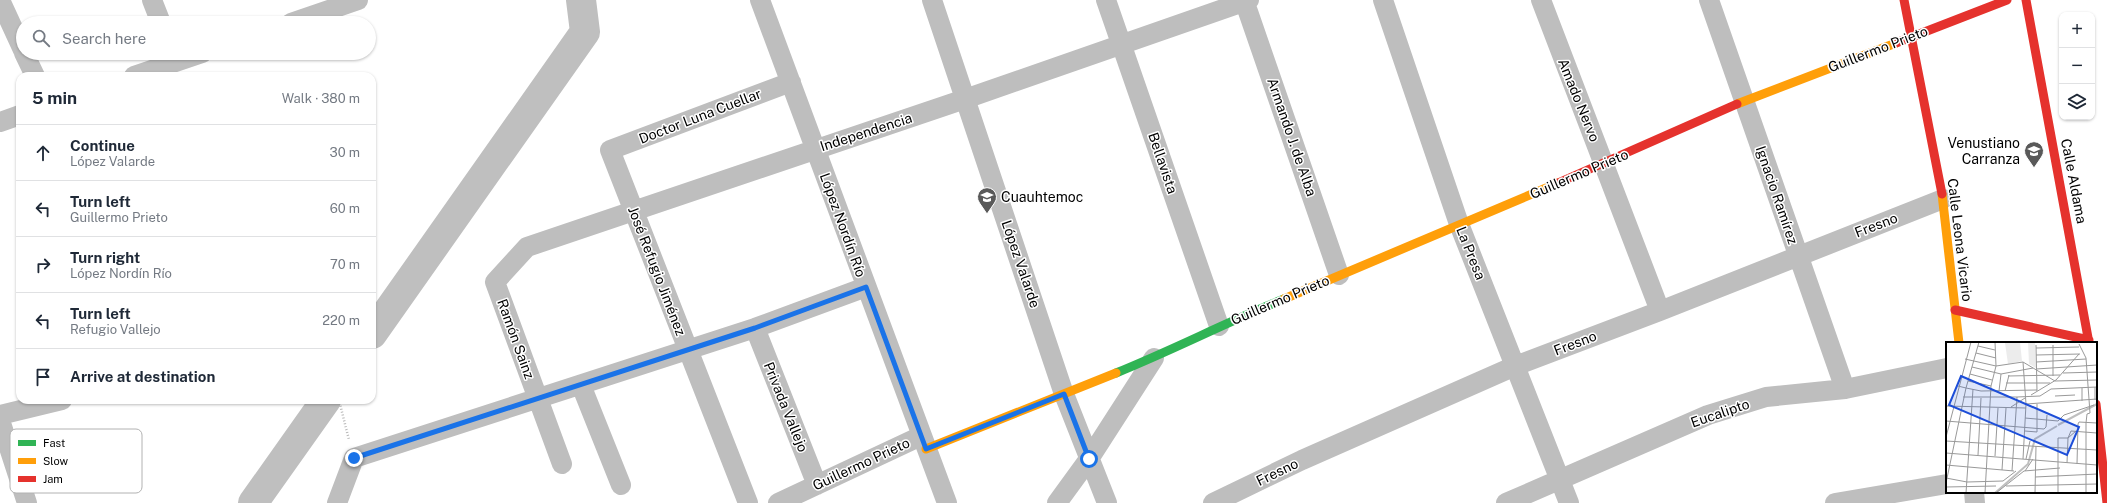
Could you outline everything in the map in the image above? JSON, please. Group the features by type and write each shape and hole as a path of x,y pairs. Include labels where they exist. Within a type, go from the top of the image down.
{"street":[{"path":"0,0 16,35"},
{"path":"152,0 158,16"},
{"path":"311,16 358,0"},
{"name":"López Nordín Río","path":"760,0 924,443 941,501"},
{"name":"López Valarde","path":"932,0 1064,394 1107,503"},
{"name":"Bellavista","path":"1106,0 1219,326"},
{"name":"Independencia","path":"495,282 527,247 965,99 1246,0"},
{"name":"Armando J. de Alba","path":"1246,0 1340,275"},
{"name":"La Presa","path":"1383,0 1459,224 1569,503"},
{"name":"Amado Nervo","path":"1541,0 1660,311"},
{"name":"Ignacio Ramírez","path":"1709,0 1845,389"},
{"name":"Calle Leona Vicario","path":"1904,0 1943,199 1959,342"},
{"name":"Guillermo Prieto","path":"778,503 817,485 924,443 1064,394 1154,358 1219,326 1604,164 1744,101 2007,0"},
{"name":"Calle Aldama","path":"2026,0 2089,342"},
{"path":"28,60 33,72"},
{"path":"148,72 177,64"},
{"name":"Doctor Luna Cuellar","path":"610,150 791,82"},
{"path":"0,122 16,116"},
{"name":"José Refugio Jiménez","path":"610,150 687,351 748,503"},
{"name":"Fresno","path":"1213,503 1302,460 1515,366 1660,311 1943,199"},
{"name":"Ramón Sainz","path":"495,282 562,464"},
{"path":"337,503 354,458 687,351 755,328 866,287"},
{"path":"1955,310 2089,342"},
{"name":"Privada Vallejo","path":"755,328 817,485"},
{"path":"1057,503 1089,459 1154,358"},
{"name":"Eucalipto","path":"1506,503 1715,413 1766,397 1845,389 1946,368"},
{"path":"581,385 621,485"},
{"path":"0,415 28,404"},
{"path":"2097,413 2107,503"},
{"path":"0,420 10,451"},
{"path":"1835,503 1946,484"},
{"path":"24,493 27,503"},
{"path":"1974,493 1975,503"}],"path":[{"path":"340,404 354,458"}],"waterway":[{"path":"376,328 585,32 581,0"},
{"path":"253,503 323,404"}],"traffic: fast":[{"path":"1116,373 1284,299"}],"traffic: slow":[{"path":"1737,104 1896,43"},
{"path":"1284,299 1558,183"},
{"path":"1942,194 1959,342"},
{"path":"926,449 1116,373"}],"traffic: jam":[{"path":"1904,0 1942,194"},
{"path":"1896,43 2007,0"},
{"path":"2026,0 2089,342"},
{"path":"1558,183 1737,104"},
{"path":"1955,310 2089,340"},
{"path":"2097,413 2107,503"}],"place":[{"name":"Venustiano Carranza","path":"2034,168"},
{"name":"Cuauhtemoc","path":"987,214"}],"route":[{"path":"354,458 687,351 755,328 866,287 926,449 1064,394 1089,459"}]}
